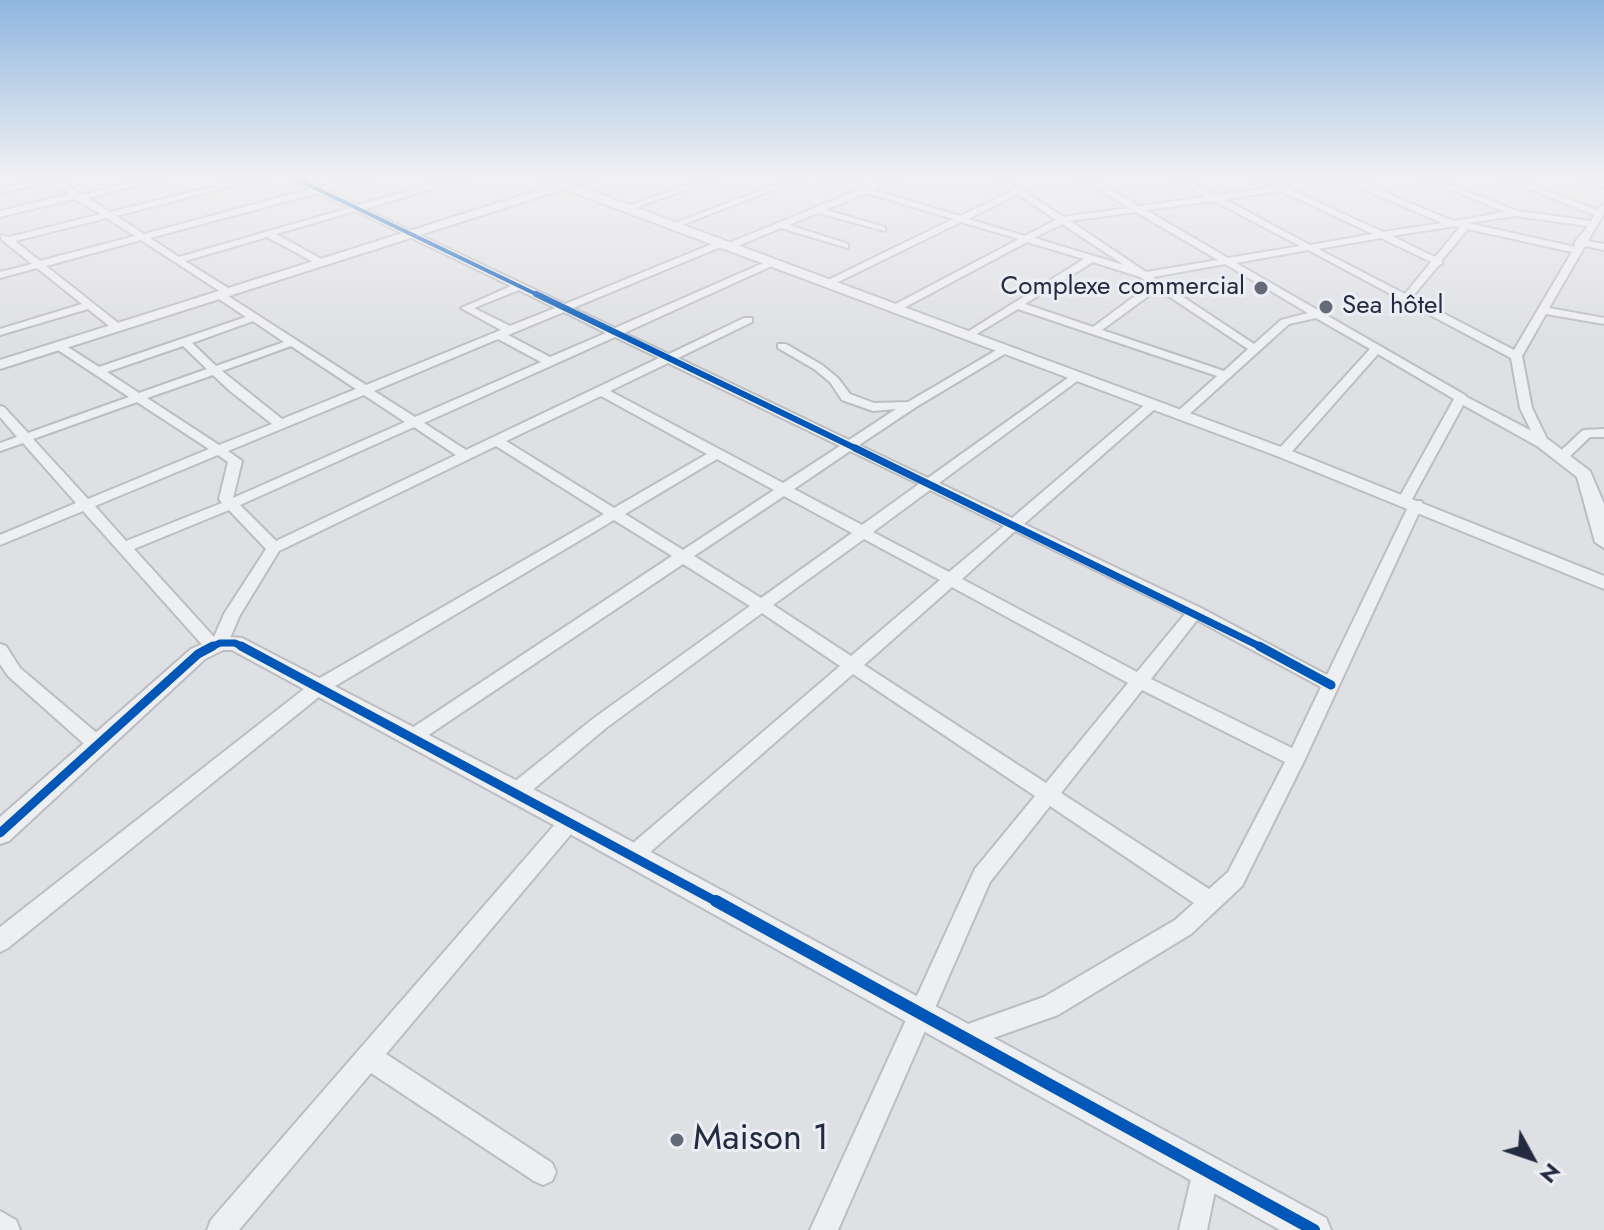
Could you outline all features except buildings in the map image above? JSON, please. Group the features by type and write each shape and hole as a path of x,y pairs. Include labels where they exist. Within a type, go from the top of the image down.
{"street":[{"path":"138,233 256,317 466,456"},
{"path":"0,275 157,233"},
{"path":"408,233 567,307 667,359 1195,612 1331,685"},
{"path":"0,365 416,233"},
{"path":"691,233 1283,453 1604,583"},
{"path":"0,540 567,307 758,233"},
{"path":"807,233 845,246"},
{"path":"827,284 930,233"},
{"path":"1011,233 1145,275 1401,233"},
{"path":"894,309 1035,233"},
{"path":"1082,233 1255,349"},
{"path":"1179,233 1562,456 1584,475 1602,521 1604,542"},
{"path":"1286,233 1516,356"},
{"path":"1377,233 1439,262"},
{"path":"1407,297 1439,262 1456,233"},
{"path":"1508,233 1578,246 1604,247"},
{"path":"1543,443 1526,408 1516,356 1586,233"},
{"path":"177,260 269,234 322,263"},
{"path":"4,237 118,328"},
{"path":"966,336 1093,258"},
{"path":"122,548 231,504 771,263"},
{"path":"1094,331 1158,284"},
{"path":"521,286 466,308 550,362"},
{"path":"1017,305 1225,375"},
{"path":"0,332 87,306"},
{"path":"1542,310 1604,321"},
{"path":"1181,415 1285,322 1318,314"},
{"path":"97,372 256,317"},
{"path":"216,644 274,548 748,320"},
{"path":"185,342 282,425"},
{"path":"0,447 135,396 293,342"},
{"path":"59,346 235,461 226,499 274,548"},
{"path":"782,346 826,373 846,397 873,407 912,404"},
{"path":"1283,453 1376,349"},
{"path":"412,737 912,404 1004,350"},
{"path":"516,792 600,723 1076,377"},
{"path":"601,391 1139,681 1296,759"},
{"path":"962,1037 1050,1007 1183,927 1235,879 1331,685 1410,502 1461,398"},
{"path":"633,855 1152,405"},
{"path":"0,410 22,439 122,548 216,644"},
{"path":"1562,456 1587,433 1604,433"},
{"path":"497,441 761,605 1210,902"},
{"path":"0,941 319,687 718,453"},
{"path":"824,1230 982,876 1195,612"},
{"path":"0,833 198,654 216,644 235,643 633,855 1314,1230"},
{"path":"0,650 14,672 98,745"},
{"path":"221,1230 570,821"},
{"path":"369,1057 543,1172"},
{"path":"1193,1230 1206,1171"},
{"path":"0,1225 6,1230"}],"cycle path":[{"path":"409,233 1195,612 1331,685"},
{"path":"0,833 198,654 220,643 235,643 570,821 1314,1230"}],"place":[{"name":"Complexe commercial","path":"1261,288"},
{"name":"Sea hôtel","path":"1326,307"},
{"name":"Maison 1","path":"677,1140"}]}
